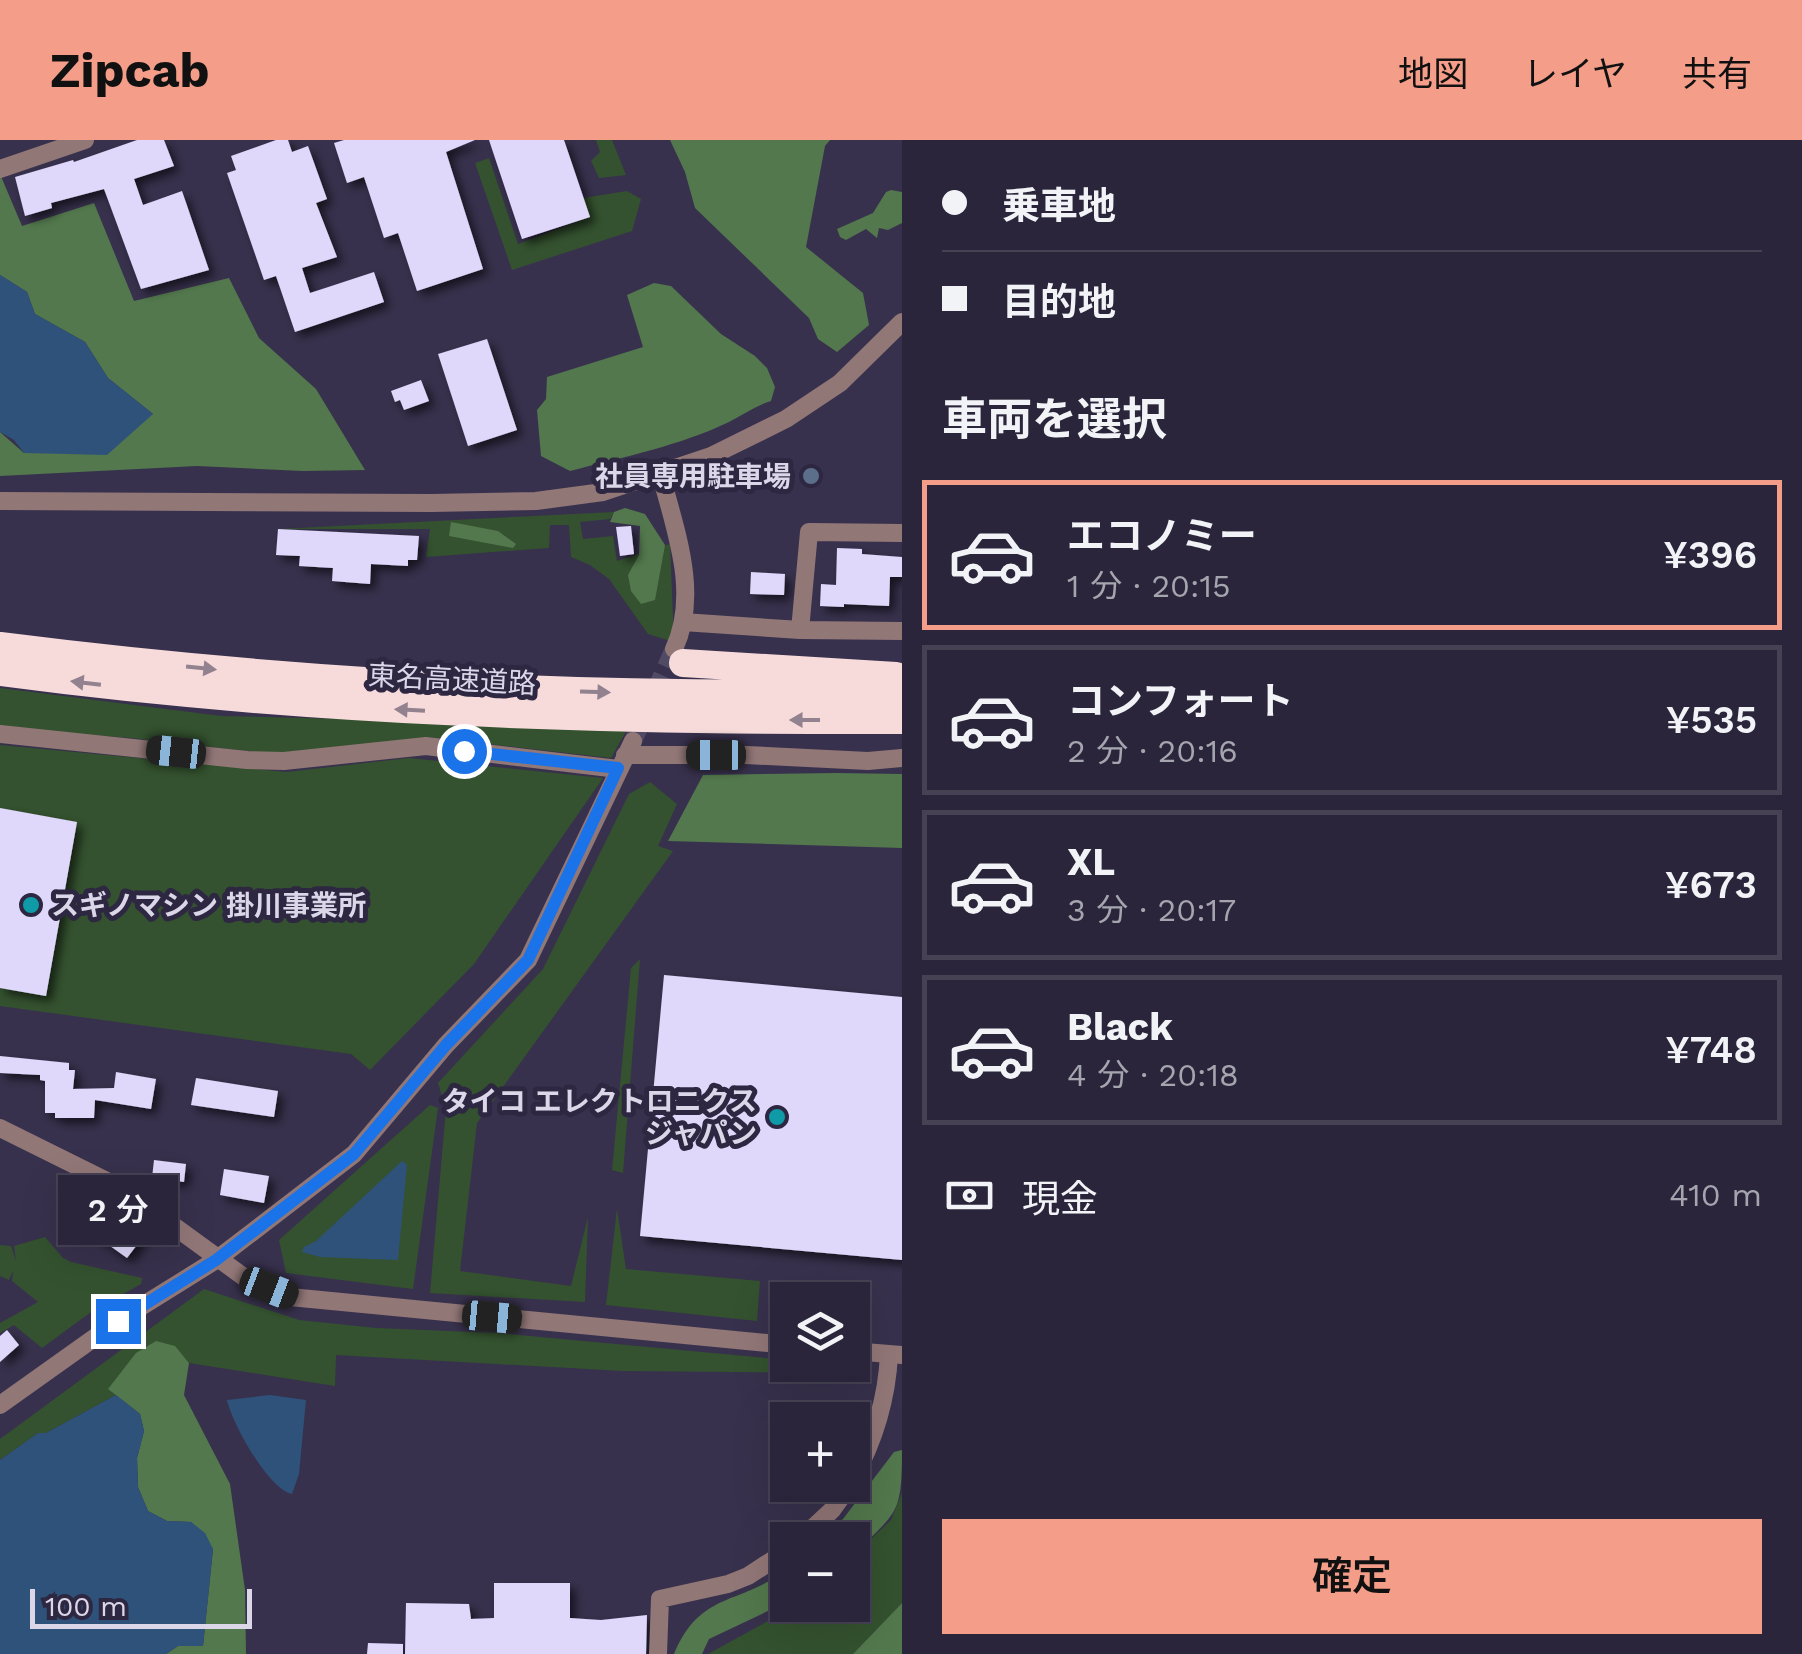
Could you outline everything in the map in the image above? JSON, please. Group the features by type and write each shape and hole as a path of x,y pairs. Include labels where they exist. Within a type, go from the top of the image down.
{"highway":[{"name":"東名高速道路","path":"0,646 212,670 354,680 618,692 902,692"},
{"path":"679,656 902,676"},
{"name":"東名高速道路","path":"0,672 278,702 462,713 902,720"}],"street":[{"path":"0,169 85,140"},
{"path":"0,501 536,501 603,492 712,456 786,419 840,382 902,322"},
{"path":"662,475 686,576 679,656"},
{"path":"800,630 808,532 902,533"},
{"path":"684,622 800,630 902,631"},
{"path":"0,734 284,762 426,746 625,755 868,761 902,758"},
{"path":"0,1405 118,1321 216,1260 354,1154 446,1045 528,960 625,755"},
{"path":"0,1128 123,1189 216,1260 248,1280 290,1296 770,1343"},
{"path":"870,1353 896,1355 870,1444"},
{"path":"819,1522 838,1502"},
{"path":"658,1654 660,1599 738,1580 770,1561"}],"green space":[{"path":"596,140 612,140 626,175 599,178 591,161 600,152"},
{"path":"670,140 830,140 825,146 806,247 863,293 869,325 837,352 818,339 809,318 695,208 685,172"},
{"path":"489,158 518,244 589,217 583,198 627,191 641,199 632,231 512,270 475,163"},
{"path":"0,174 22,226 94,203 134,301 229,278 259,338 316,389 365,470 197,466 0,476 0,432 24,453 153,414 108,378 85,342 35,314 27,292 0,275"},
{"path":"891,190 902,192 902,223 888,230 879,228 877,238 866,229 846,240 840,237 837,229 873,213"},
{"path":"654,283 671,286 721,334 767,368 775,387 771,401 691,438 570,471 541,456 537,410 546,399 547,377 643,347 627,295"},
{"path":"625,508 645,514 665,545 655,600 641,604 631,591 628,575 639,555 640,526 610,522 614,512"},
{"path":"614,512 610,519 580,522 583,539 613,536 617,561 670,544 674,642 648,634 609,579 571,557 569,525 550,525 549,548 426,557 430,529 278,529"},
{"path":"451,522 498,531 516,544 513,548 449,536"},
{"path":"0,688 221,716 629,726 611,758 427,737 284,755 0,728"},
{"path":"0,745 287,772 409,758 603,778 474,964 370,1070 351,1054 0,1006"},
{"path":"902,774 902,848 668,841 703,775"},
{"path":"650,782 677,804 658,846 673,851 477,1123 460,1271 571,1286 588,1217 585,1302 430,1293 446,1109 438,1083 543,969 629,794"},
{"path":"640,959 623,1173 612,1170 631,968"},
{"path":"430,1105 438,1108 413,1289 286,1273 279,1240"},
{"path":"617,1209 626,1269 760,1281 757,1321 606,1305"},
{"path":"45,1237 71,1262 142,1278 141,1284 91,1312 42,1348 14,1325 0,1333 0,1323 38,1302 12,1281 13,1271 9,1280 0,1276 0,1245 11,1246 16,1261 14,1246"},
{"path":"204,1289 299,1320 498,1333 770,1358 770,1372 623,1371 336,1355 335,1386 189,1363 174,1346 109,1389 116,1395 46,1433 38,1433 0,1460 0,1439"},
{"path":"156,1341 175,1346 189,1363 184,1395 230,1484 245,1590 246,1654 166,1654 178,1646 203,1646 213,1549 191,1522 167,1521 148,1511 138,1487 137,1458 144,1431 140,1414 108,1389 136,1353"},
{"path":"902,1450 898,1502 870,1538 870,1522 840,1522 856,1502 870,1502 870,1484 894,1452"},
{"path":"902,1493 902,1603 853,1654 708,1654 770,1620 870,1622 870,1540 891,1520"},
{"path":"770,1580 770,1610 709,1639 702,1654 674,1654 697,1618"},
{"path":"902,1603 902,1654 853,1654"}],"water":[{"path":"0,275 27,292 35,314 85,342 108,378 153,414 107,455 24,453 14,440 0,432"},
{"path":"402,1161 407,1165 398,1260 320,1257 302,1252 304,1247 316,1241"},
{"path":"116,1395 140,1414 144,1431 137,1458 138,1487 148,1511 167,1521 191,1522 205,1533 213,1549 203,1646 178,1646 166,1654 0,1654 0,1460 38,1433 46,1433"},
{"path":"270,1395 306,1400 299,1474 292,1494 262,1468 243,1439 227,1400"}],"building":[{"path":"137,140 164,140 174,166 134,179 143,205 182,191 209,270 141,289 104,189 51,203 52,208 25,216 15,177"},
{"path":"276,140 288,140 292,152 308,146 327,199 316,203 337,257 302,268 310,293 374,272 384,302 295,332 276,276 264,280 227,173 236,170 231,156"},
{"path":"475,140 446,152 483,269 417,291 398,233 384,238 364,177 347,183 334,143"},
{"path":"489,140 564,140 590,217 522,239"},
{"path":"487,339 517,430 468,446 438,354"},
{"path":"421,380 429,401 404,410 391,391"},
{"path":"631,526 634,554 620,556 616,527"},
{"path":"278,529 419,536 417,560 408,560 408,566 371,564 370,584 332,581 333,568 299,566 300,556 276,555"},
{"path":"837,548 902,557 902,577 890,577 889,606 820,606 821,584 836,585"},
{"path":"751,572 785,574 784,595 750,594"},
{"name":"スギノマシン 掛川事業所","path":"0,808 77,822 46,996 0,988"},
{"name":"タイコ エレクトロニクス ジャパン","path":"664,975 902,997 902,1260 640,1236"},
{"path":"0,1056 69,1063 69,1070 75,1070 73,1089 114,1088 116,1072 156,1079 151,1109 95,1100 94,1118 55,1118 55,1113 45,1113 45,1081 40,1080 40,1075 0,1073"},
{"path":"196,1078 278,1091 274,1117 191,1105"},
{"path":"154,1160 186,1164 184,1182 152,1178"},
{"path":"224,1169 269,1176 264,1203 220,1195"},
{"path":"107,1212 143,1237 127,1258 92,1233"},
{"path":"7,1330 19,1345 0,1362 0,1336"},
{"path":"494,1583 570,1583 570,1618 601,1620 647,1615 646,1654 405,1654 406,1603 469,1604 471,1619 494,1618"},
{"path":"368,1643 403,1644 403,1654 367,1654"}],"tunnel":[{"path":"633,741 674,649"}],"place":[{"name":"社員専用駐車場","path":"811,476"},
{"name":"スギノマシン 掛川事業所","path":"31,905"},
{"name":"タイコ エレクトロニクス ジャパン","path":"777,1117"}],"route":[{"path":"118,1321 216,1260 354,1154 446,1045 528,960 618,768 464,751"}]}
